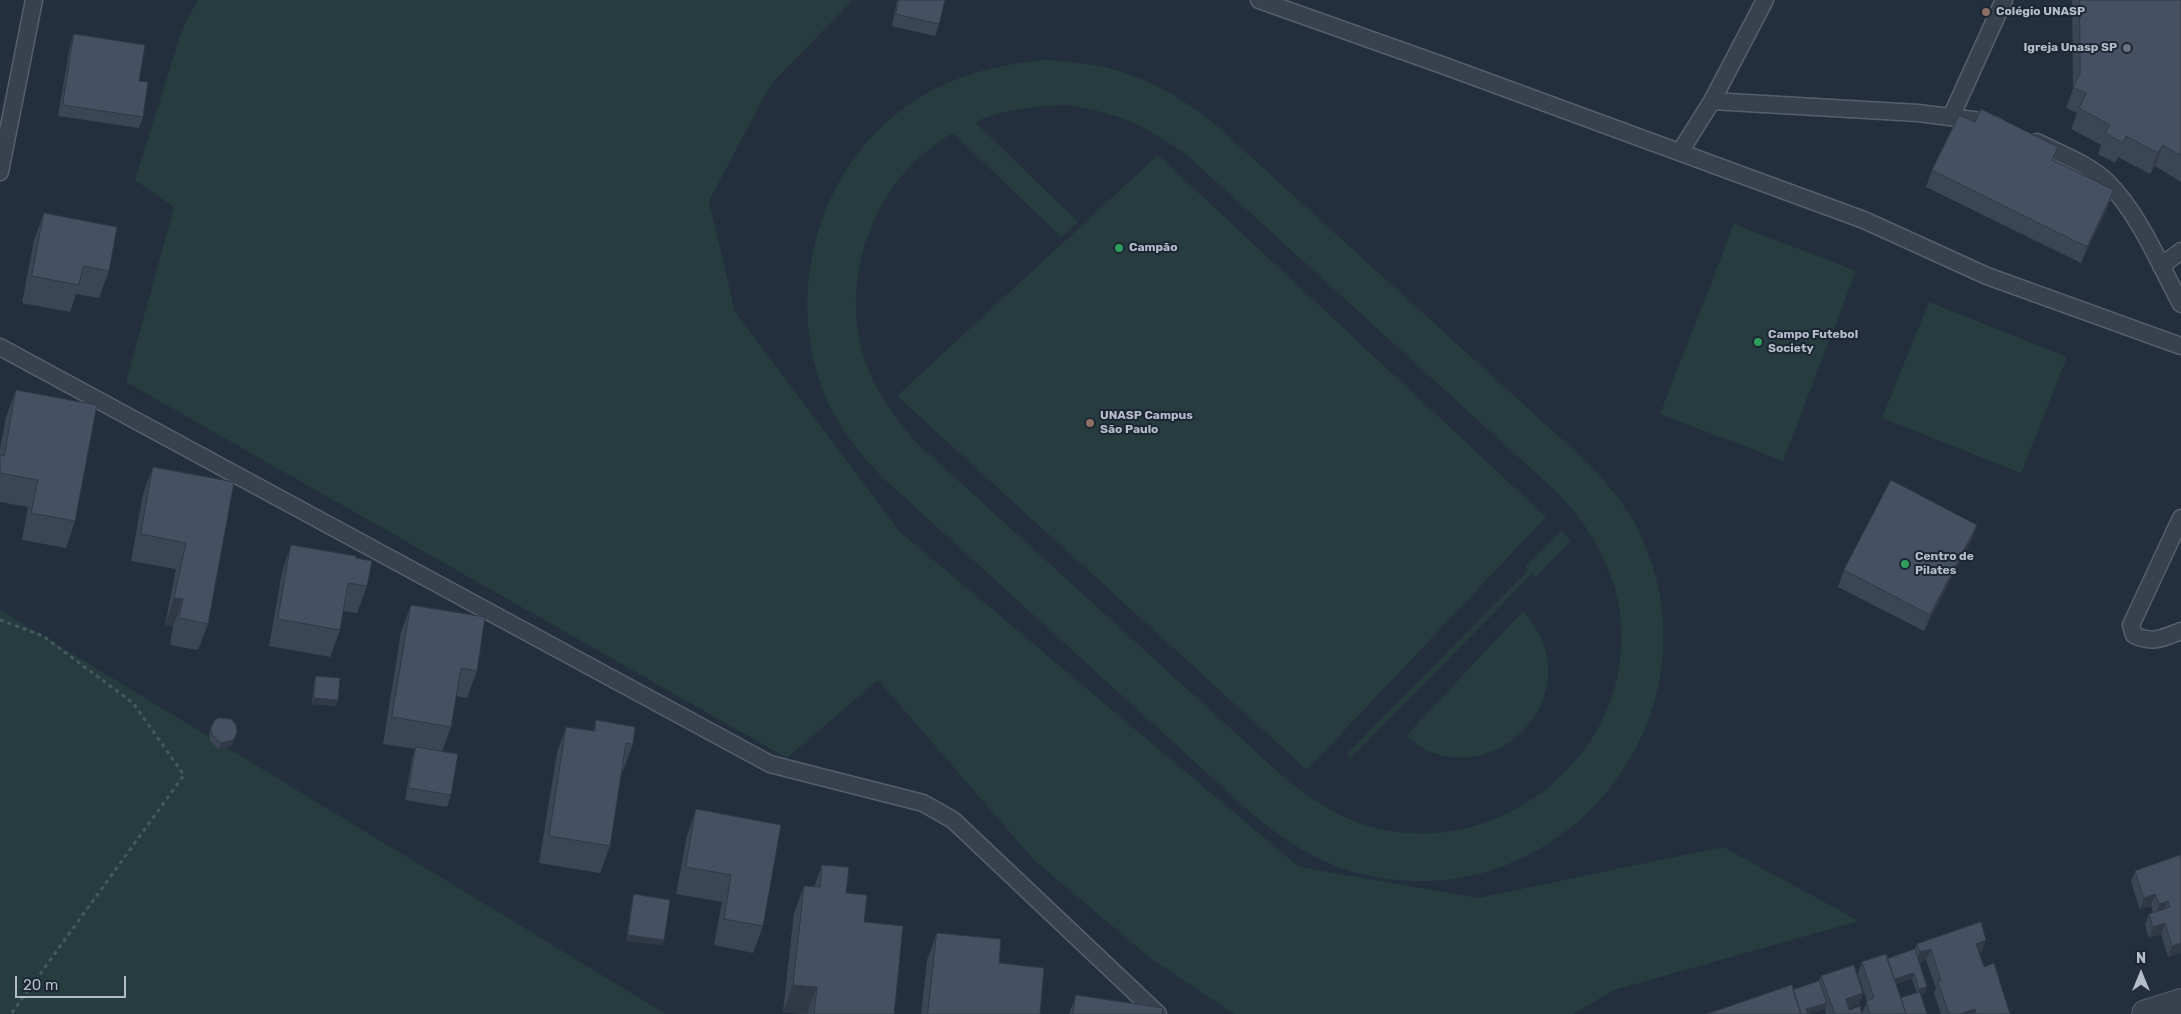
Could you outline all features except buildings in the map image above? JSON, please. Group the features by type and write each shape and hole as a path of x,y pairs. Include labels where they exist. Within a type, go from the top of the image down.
{"lane":[{"path":"0,172 34,0"},
{"path":"1259,0 1864,220 1987,276 2181,346"},
{"path":"1680,152 1712,101 1765,0"},
{"path":"1951,117 2004,0"},
{"path":"1712,101 1918,113 1981,121 2008,131"},
{"path":"2026,137 2093,171 2107,182 2129,209 2181,304"},
{"path":"2161,266 2181,251"},
{"path":"0,347 770,764 923,802 953,820 1158,1014"},
{"path":"2181,518 2131,625 2134,635 2146,641 2160,639 2181,631"}],"path":[{"path":"0,620 43,636 133,702 184,775 11,1014"}],"green space":[{"path":"198,0 853,0 771,84 709,201 735,312 899,531 1299,867 1478,898 1723,847 1859,921 1614,990 1573,1014 1234,1014 1149,957 1034,860 878,680 787,758 126,382 174,207 135,180 183,27"},
{"path":"1044,60 1071,62 1138,77 1177,97 1197,111 1218,127 1588,463 1625,507 1635,524 1660,596 1662,667 1643,733 1607,791 1557,838 1496,869 1426,881 1351,871 1324,861 1286,840 1252,814 882,477 846,434 836,418 817,373 808,326 809,279 818,232 836,189 861,149 895,115 935,89 961,77 988,69","holes":["1066,105 1085,108 1132,122 1160,137 1190,158 1560,495 1591,535 1607,564 1617,597 1620,614 1619,668 1604,717 1577,759 1540,794 1496,819 1447,832 1395,832 1344,817 1329,809 1287,780 918,444 886,404 864,357 857,325 856,293 861,261 870,230 885,201 903,174 926,152 953,133 1061,237 1078,222 975,122 1008,111 1031,107"]},
{"path":"1158,155 1546,517 1307,770 897,396"},
{"name":"Campo Futebol Society","path":"1734,224 1856,271 1783,461 1660,414"},
{"path":"1929,302 2067,357 2021,473 1882,418"},
{"path":"1561,531 1571,541 1536,577 1532,574 1351,758 1347,754 1528,570 1525,566"},
{"path":"0,610 43,636 666,1014 0,1014"},
{"path":"1523,611 1540,637 1546,651 1548,666 1546,688 1539,709 1527,726 1511,741 1493,751 1472,757 1450,757 1428,751 1406,736"}],"place":[{"name":"Colégio UNASP","path":"1986,12"},
{"name":"Igreja Unasp SP","path":"2127,48"},
{"name":"Campão","path":"1119,248"},
{"name":"Campo Futebol Society","path":"1758,342"},
{"name":"UNASP Campus São Paulo","path":"1090,423"},
{"name":"Centro de Pilates","path":"1905,564"}]}
